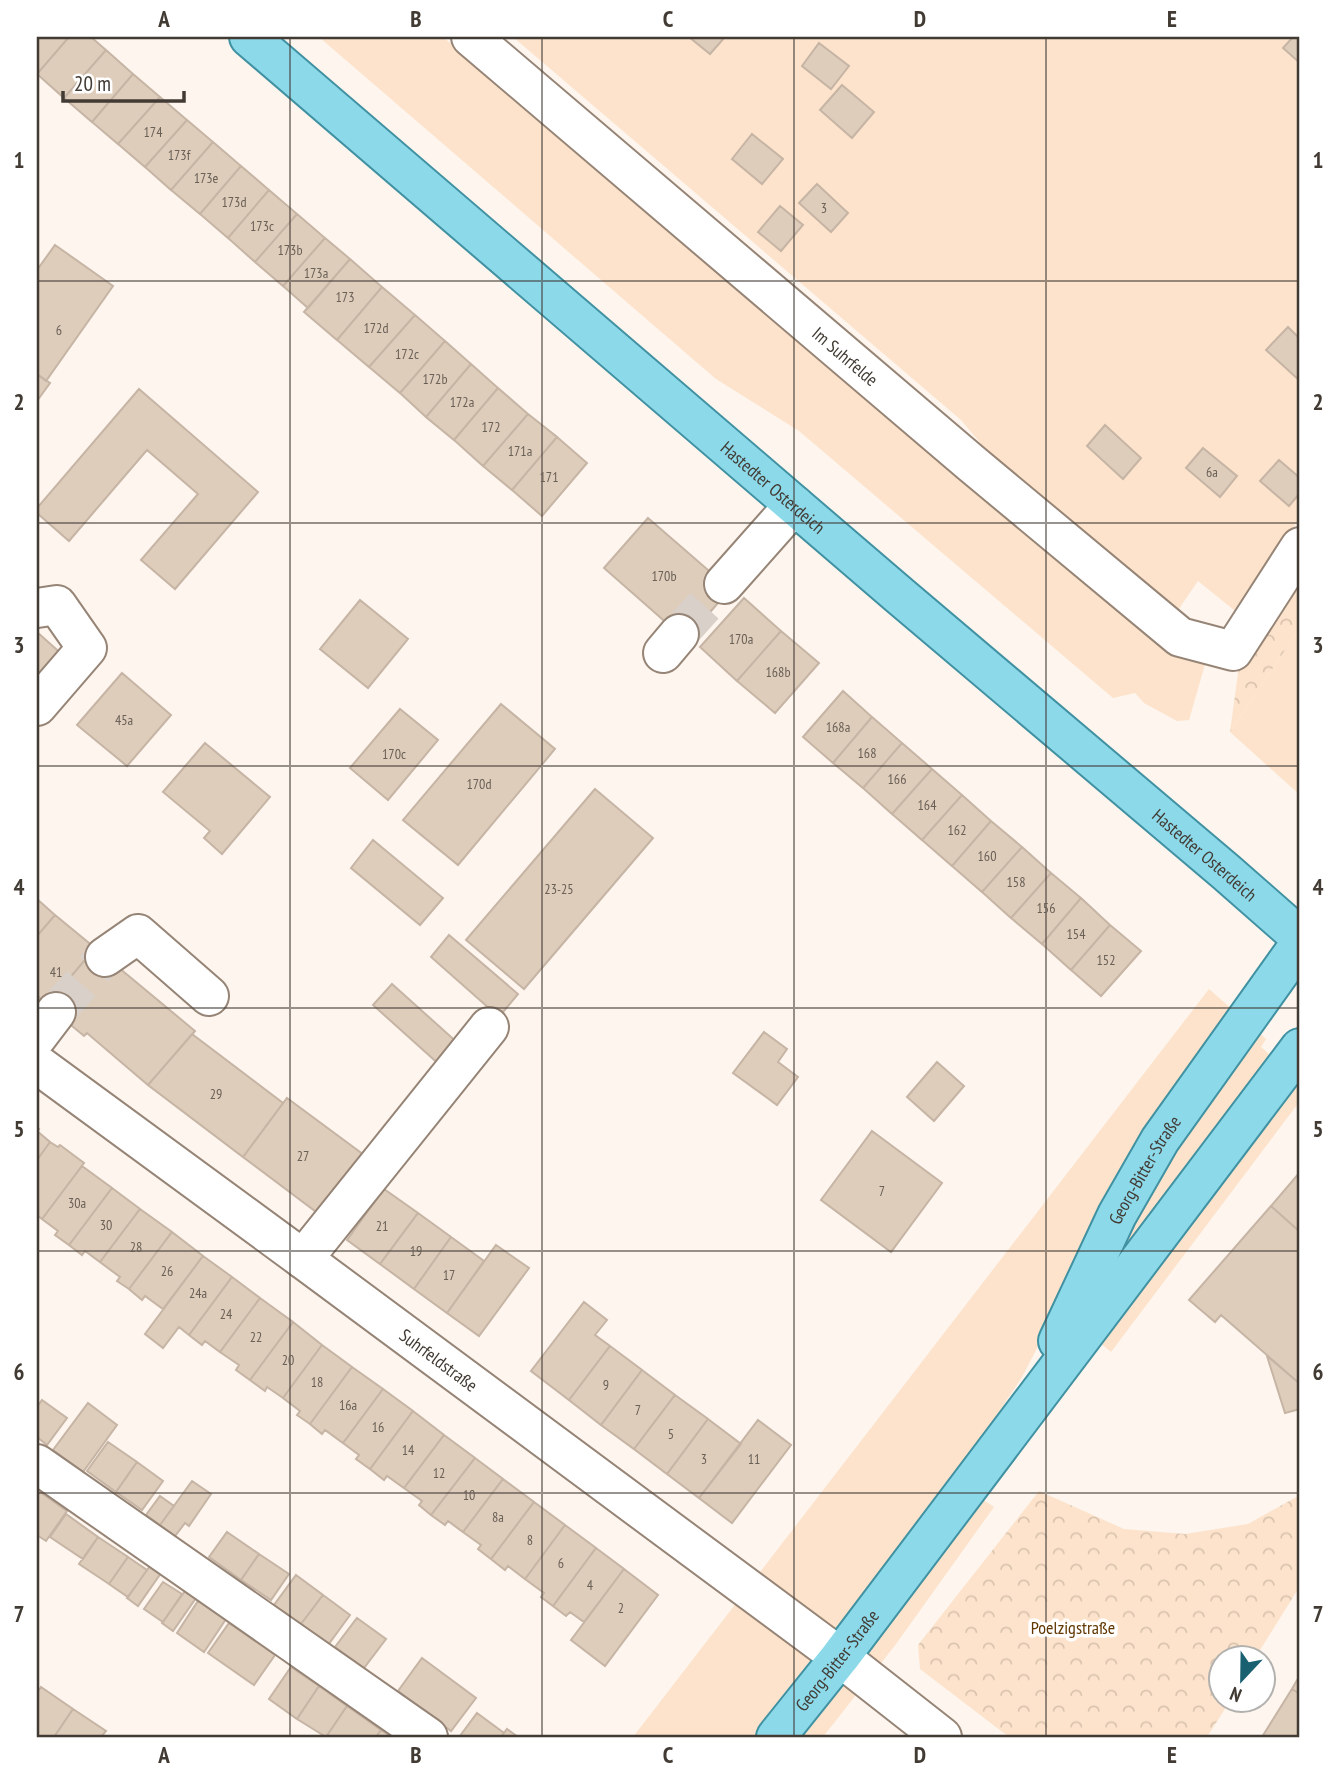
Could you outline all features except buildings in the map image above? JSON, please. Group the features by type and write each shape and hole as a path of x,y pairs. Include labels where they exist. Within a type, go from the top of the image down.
{"main road":[{"name":"Hastedter Osterdeich","path":"249,37 1300,937"},
{"name":"Georg-Bitter-Straße","path":"1023,1416 1118,1215 1160,1140 1300,944"},
{"name":"Georg-Bitter-Straße","path":"776,1737 840,1657 1300,1048"}],"street":[{"name":"Im Suhrfelde","path":"471,37 971,464 1180,637 1233,651 1300,547"},
{"path":"724,584 794,505"},
{"path":"37,608 57,605 87,648 37,706"},
{"path":"105,957 138,934 209,996"},
{"path":"303,1259 489,1027"},
{"name":"Suhrfeldstraße","path":"37,1064 840,1657"},
{"path":"37,1464 428,1737"},
{"path":"840,1657 942,1737"}],"green space":[{"path":"319,37 443,37 450,43 478,55 1206,661 1189,720 1177,721 1144,703 1135,693 1113,698 799,431 716,379"},
{"path":"513,37 1300,37 1300,517 1239,614 1198,581 1176,613 993,458 961,420"},
{"path":"1300,567 1300,628 1230,732 1240,658"},
{"path":"1300,628 1300,795 1230,732"},
{"path":"1209,989 1266,1039 1261,1047 1300,1081 1300,1101 1111,1352 1058,1308 1022,1377 954,1480 994,1507 896,1644 823,1737 633,1737"},
{"name":"Poelzigstraße","path":"1039,1491 1124,1529 1185,1534 1248,1524 1300,1495 1300,1586 1264,1644 1208,1644 1208,1714 1222,1714 1207,1737 1009,1737 920,1669 918,1645"}],"tunnel":[{"path":"679,634 724,584"},
{"path":"56,1012 105,957"}]}
